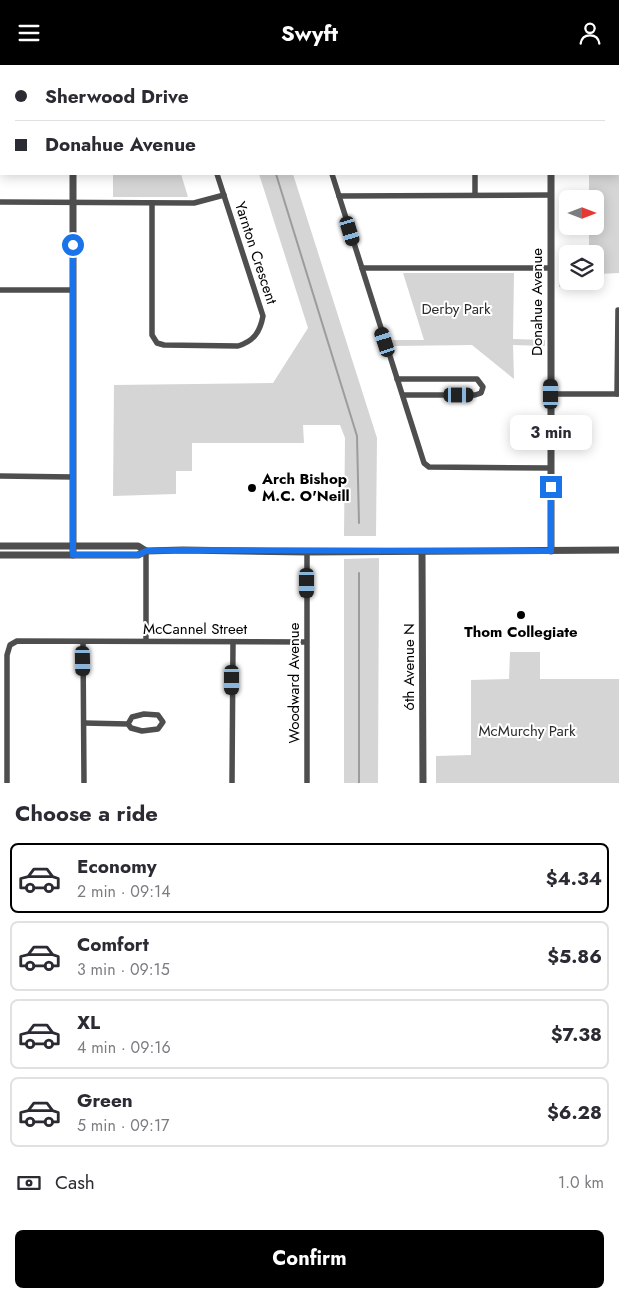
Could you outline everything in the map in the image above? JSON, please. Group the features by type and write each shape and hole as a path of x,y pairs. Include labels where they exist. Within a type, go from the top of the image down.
{"street":[{"path":"73,175 73,555"},
{"name":"Yarnton Crescent","path":"152,203 152,335 156,343 164,345 238,346 247,343 257,336 263,316 217,175"},
{"path":"332,175 424,463 429,467 551,468"},
{"path":"475,175 475,195"},
{"name":"Donahue Avenue","path":"551,175 551,551"},
{"path":"0,202 194,203 224,195"},
{"path":"339,196 551,195"},
{"path":"362,268 551,268"},
{"path":"0,290 73,290"},
{"path":"551,394 618,394 618,310"},
{"path":"397,379 477,379 482,387 481,393 475,395 403,395"},
{"path":"0,476 73,477"},
{"path":"0,545 138,546 146,551"},
{"path":"0,555 138,555 146,551 422,552 619,550"},
{"path":"146,551 146,641"},
{"name":"Woodward Avenue","path":"307,552 307,783"},
{"name":"6th Avenue N","path":"422,552 423,783"},
{"name":"McCannel Street","path":"7,783 7,655 10,645 17,641 306,642"},
{"path":"83,642 84,783"},
{"path":"232,783 233,642"},
{"path":"144,714 158,715 163,722 158,729 146,731 131,728 128,723 132,717 144,714"},
{"path":"84,723 128,723"}],"green space":[{"path":"113,175 181,175 188,197 113,197"},
{"path":"259,175 293,175 377,438 376,536 344,536 345,438 340,425 303,425 304,443 192,443 192,471 176,471 176,494 113,496 114,385 273,383 308,328"},
{"path":"589,175 619,175 619,273 604,274 604,245 589,245 589,235 604,235 604,190 589,190"},
{"name":"Derby Park","path":"403,273 514,273 513,339 545,340 545,346 513,345 514,379 472,345 394,346 392,340 424,340"},
{"path":"379,558 378,783 344,783 344,559"},
{"name":"McMurchy Park","path":"510,652 540,652 540,679 619,679 619,783 436,783 436,756 471,755 471,680 509,679"}],"waterway":[{"path":"276,175 357,436 359,523"},
{"path":"359,573 359,783"}],"place":[{"name":"Arch Bishop M.C. O'Neill","path":"252,488"},
{"name":"Thom Collegiate","path":"521,615"}],"route":[{"path":"73,245 73,555 138,555 146,551 183,550 307,552 551,551 551,487"}]}
